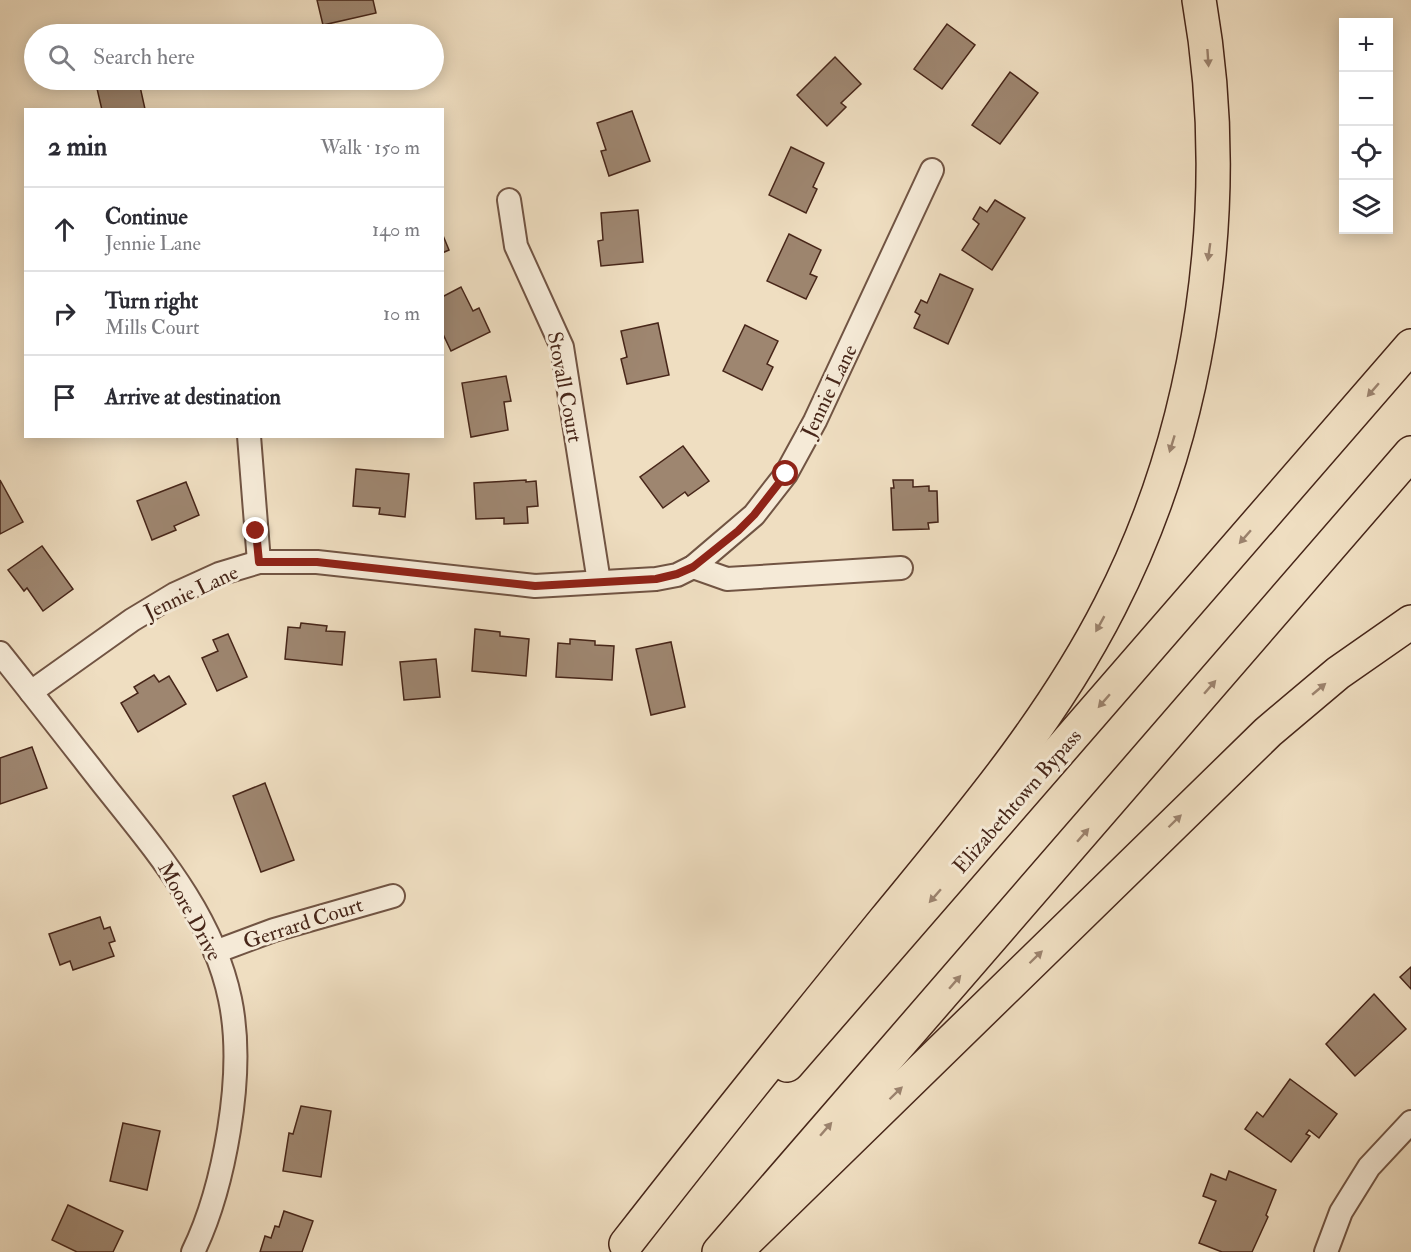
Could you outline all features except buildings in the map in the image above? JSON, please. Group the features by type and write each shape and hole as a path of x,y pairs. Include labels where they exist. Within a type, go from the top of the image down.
{"highway":[{"path":"623,1248 749,1087 1008,770 1063,689 1111,605 1150,517 1178,425 1198,331 1211,236 1214,141 1207,45 1199,0"},
{"name":"Elizabethtown Bypass","path":"623,1248 741,1121 1411,346"},
{"path":"719,1252 1411,453"},
{"path":"735,1252 1268,732 1338,673 1411,622"}],"street":[{"name":"Jennie Lane","path":"31,692 132,620 175,594 219,574 259,562 317,562 535,586 656,579 693,567 754,515 786,474 830,391 932,170"},
{"name":"Stovall Court","path":"509,200 516,246 562,347 599,582"},
{"path":"249,438 259,562"},
{"path":"693,567 727,579 901,568"},
{"name":"Moore Drive","path":"0,653 174,873 208,933 215,952 230,999 235,1033 234,1101 223,1167 214,1199 193,1252"},
{"name":"Gerrard Court","path":"215,952 274,930 393,896"},
{"path":"1326,1252 1341,1212 1369,1167 1411,1122"}],"route":[{"path":"256,531 259,562 317,562 535,586 656,579 693,567 738,531 754,515 786,474"}]}
